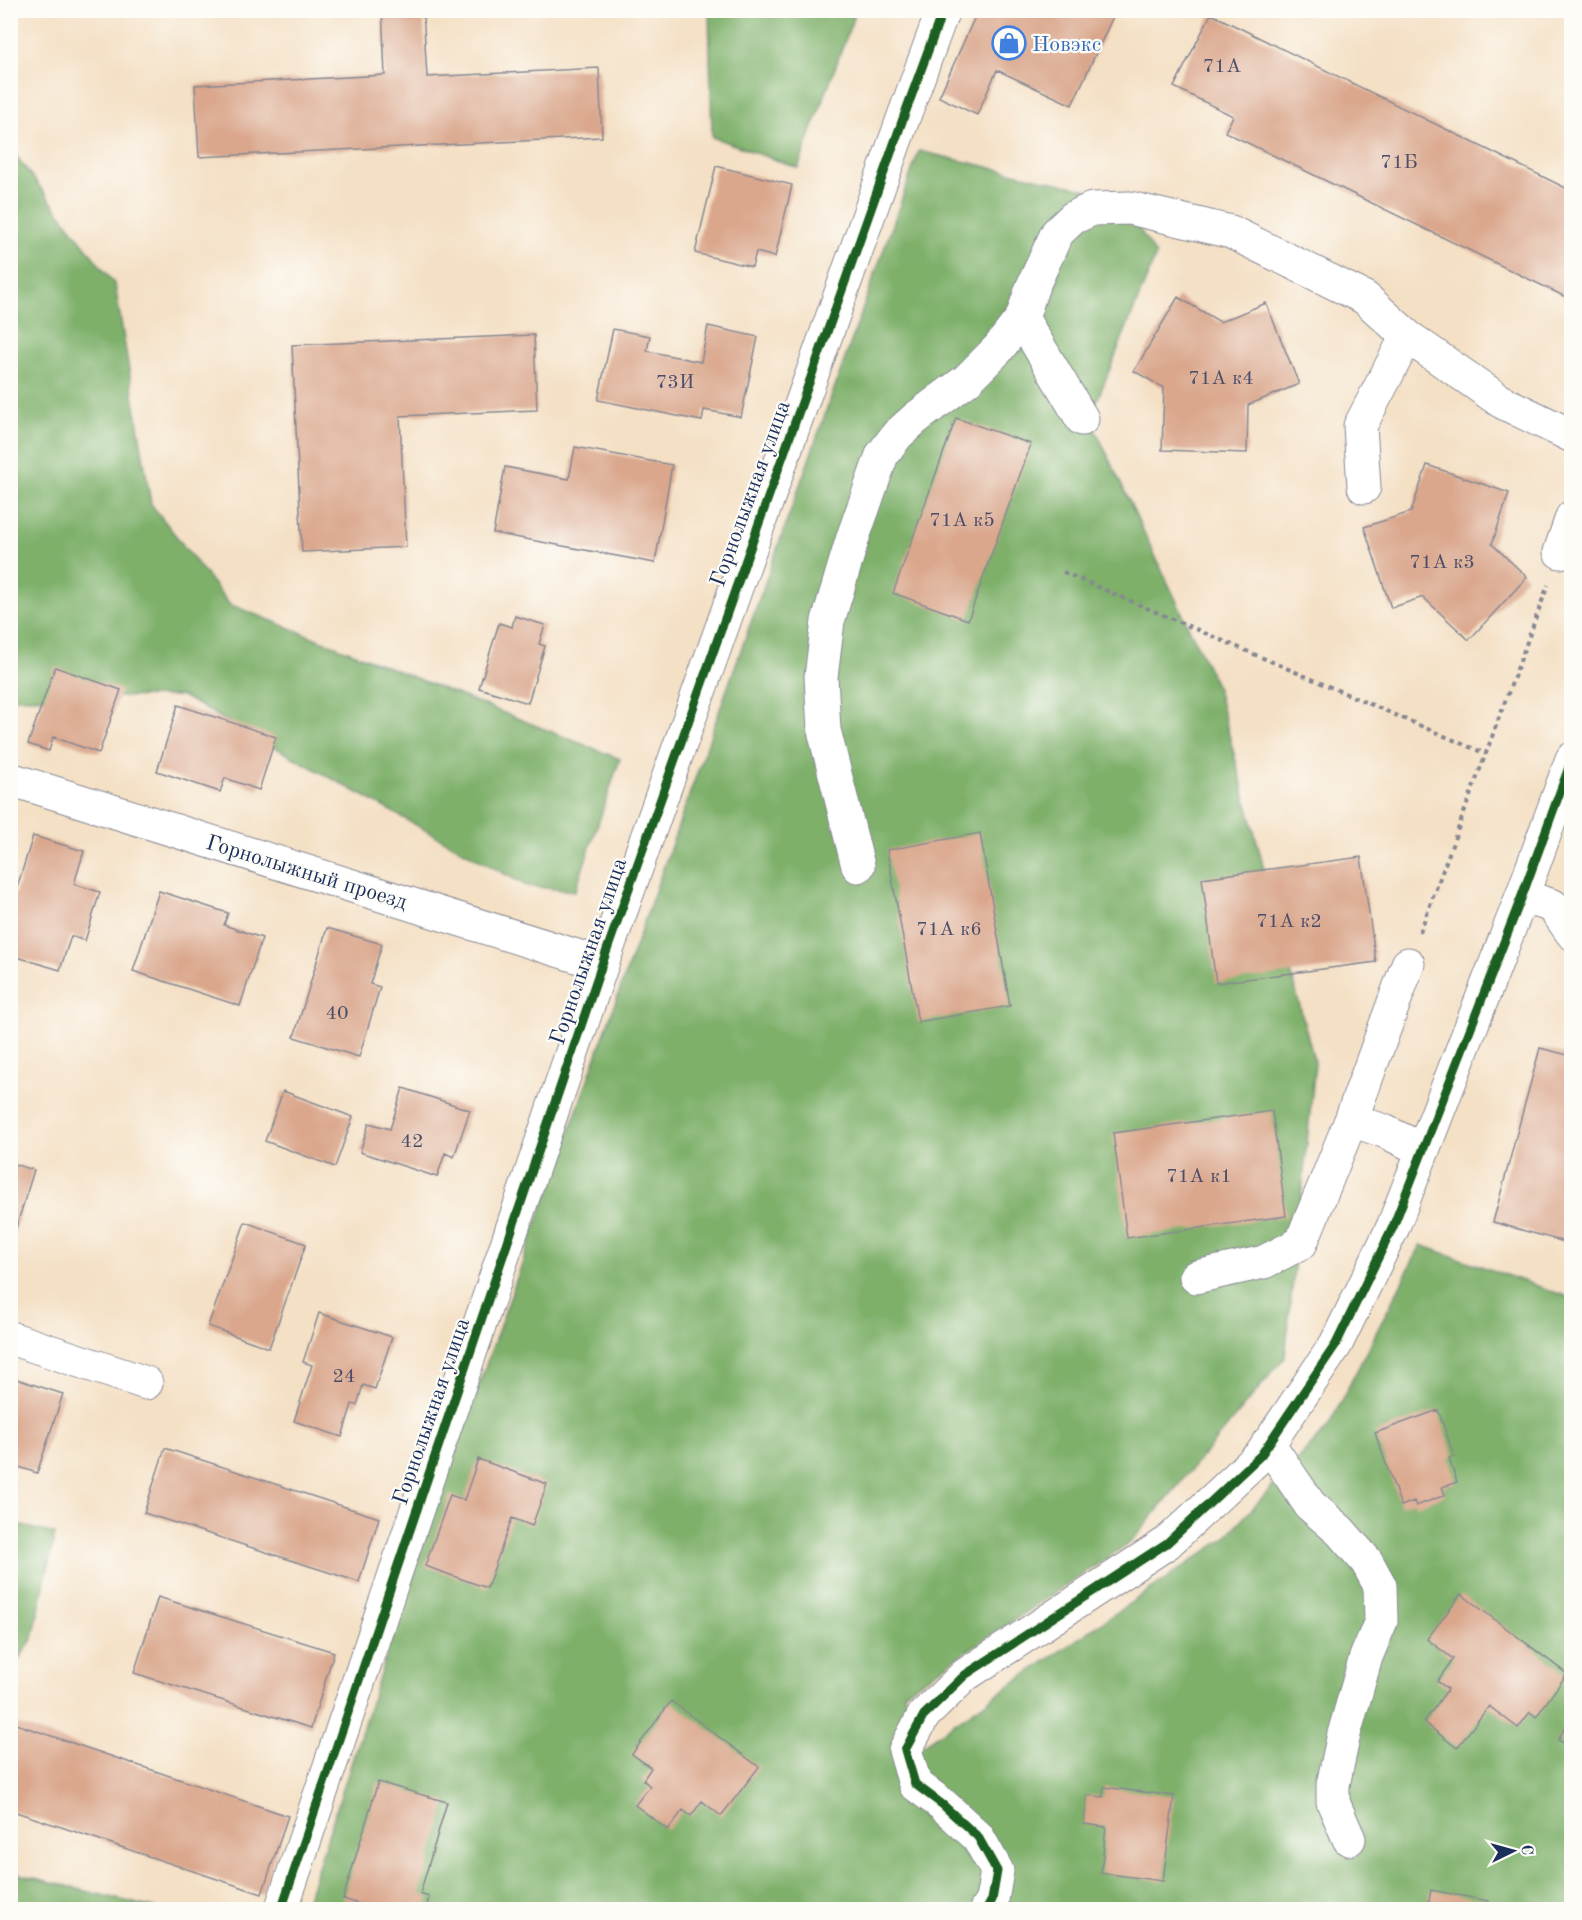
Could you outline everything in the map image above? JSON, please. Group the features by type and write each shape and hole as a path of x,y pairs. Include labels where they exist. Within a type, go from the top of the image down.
{"street":[{"name":"Горнолыжная улица","path":"281,1910 602,964 943,10"},
{"path":"858,866 824,730 822,677 828,621 853,537 882,455 916,418 967,380 998,349 1022,318 1032,288 1057,233 1073,218 1092,209 1130,208 1231,232 1365,298 1407,336 1502,402 1572,436"},
{"path":"1022,318 1082,418"},
{"path":"1364,487 1360,426 1407,336"},
{"path":"1560,552 1572,517"},
{"path":"986,1910 992,1900 997,1871 978,1837 943,1804 915,1784 905,1750 924,1715 965,1675 1167,1544 1260,1455 1336,1344 1393,1227 1522,896 1572,759"},
{"name":"Горнолыжный проезд","path":"10,779 602,964"},
{"path":"1522,896 1552,906 1572,933"},
{"path":"1196,1277 1264,1262 1301,1243 1351,1120 1408,964"},
{"path":"1351,1120 1384,1131 1423,1150"},
{"path":"10,1338 146,1383"},
{"path":"1268,1443 1310,1505 1340,1531 1367,1562 1380,1586 1381,1621 1366,1658 1350,1712 1333,1785 1333,1802 1349,1839"}],"path":[{"path":"1408,964 1560,552"},
{"path":"1063,572 1486,754"}],"green space":[{"path":"709,11 856,11 798,168 712,137"},
{"path":"10,148 115,285 151,504 229,604 620,759 575,891 527,886 182,696 11,698"},
{"path":"919,151 1119,197 1156,255 1090,418 1216,685 1315,1064 1285,1357 1131,1542 904,1693 914,1751 1224,1539 1328,1427 1421,1245 1571,1298 1571,1909 304,1910 420,1550"},
{"path":"11,1523 55,1534 33,1638 11,1671"},
{"path":"11,1872 157,1909 11,1909"}],"building":[{"path":"382,10 423,10 427,77 599,68 602,137 199,157 195,85 385,75"},
{"path":"978,10 1116,10 1072,105 997,70 977,115 939,97"},
{"path":"1211,14 1572,191 1572,300 1225,132 1233,116 1174,87"},
{"path":"716,166 792,185 775,257 756,252 752,267 695,253"},
{"path":"1178,297 1220,322 1266,303 1299,384 1248,405 1247,453 1162,450 1164,388 1134,371"},
{"path":"708,326 758,337 741,417 704,410 702,421 598,400 613,329 650,336 647,351 701,362"},
{"path":"534,335 537,410 400,416 406,547 302,552 292,345"},
{"path":"956,418 1031,444 968,620 893,593"},
{"path":"575,447 672,465 655,563 493,533 505,467 569,479"},
{"path":"1427,465 1509,493 1492,544 1527,577 1469,640 1423,597 1391,608 1364,527 1411,512"},
{"path":"515,616 545,625 539,644 545,646 528,703 479,688 499,623 512,627"},
{"path":"55,667 121,690 99,753 53,737 49,751 28,744"},
{"path":"178,705 276,737 259,790 225,778 220,792 157,771"},
{"path":"980,833 1010,1006 918,1022 887,850"},
{"path":"33,836 84,851 74,884 100,892 85,941 71,936 60,970 10,955 10,910"},
{"path":"1361,857 1376,962 1216,983 1202,878"},
{"path":"159,891 228,913 224,925 262,938 240,1006 133,971"},
{"path":"327,928 382,944 370,984 380,987 359,1057 294,1037"},
{"path":"1540,1048 1572,1056 1572,1244 1493,1222"},
{"path":"403,1088 470,1110 454,1157 445,1153 437,1177 360,1152 369,1123 390,1129"},
{"path":"283,1091 353,1117 335,1167 265,1141"},
{"path":"1272,1111 1286,1216 1127,1238 1113,1133"},
{"path":"10,1163 34,1170 11,1244 10,1244"},
{"path":"245,1222 306,1244 269,1348 208,1326"},
{"path":"319,1313 392,1337 375,1389 363,1385 357,1405 352,1404 342,1437 294,1421 312,1365 303,1362"},
{"path":"10,1377 63,1394 37,1473 10,1464"},
{"path":"1438,1410 1454,1456 1449,1458 1457,1482 1442,1487 1445,1495 1416,1506 1414,1501 1401,1506 1375,1433"},
{"path":"165,1448 379,1518 359,1582 144,1513"},
{"path":"478,1459 547,1484 532,1526 512,1518 487,1588 425,1566 450,1495 464,1500"},
{"path":"1461,1594 1567,1674 1536,1717 1530,1712 1518,1728 1489,1706 1457,1748 1424,1722 1448,1689 1437,1681 1453,1659 1427,1639"},
{"path":"158,1597 334,1652 311,1728 134,1673"},
{"path":"671,1701 759,1767 721,1816 702,1801 691,1816 683,1810 668,1830 635,1805 650,1786 643,1780 651,1768 632,1754"},
{"path":"1572,1716 1572,1748 1558,1740"},
{"path":"16,1724 288,1816 262,1894 10,1810 10,1740"},
{"path":"378,1782 447,1802 420,1894 429,1897 426,1910 372,1910 372,1908 343,1899"},
{"path":"1104,1787 1174,1796 1163,1881 1101,1873 1106,1827 1084,1824 1087,1795 1103,1797"},
{"path":"1431,1890 1489,1901 1488,1910 1427,1910"}],"cycle path":[{"path":"281,1910 602,964 943,10"},
{"path":"986,1910 992,1900 997,1871 978,1837 943,1805 915,1784 905,1750 924,1715 965,1675 1167,1543 1261,1455 1336,1344 1393,1227 1522,896 1572,759"}],"place":[{"name":"Новэкс","path":"1009,43"}]}
